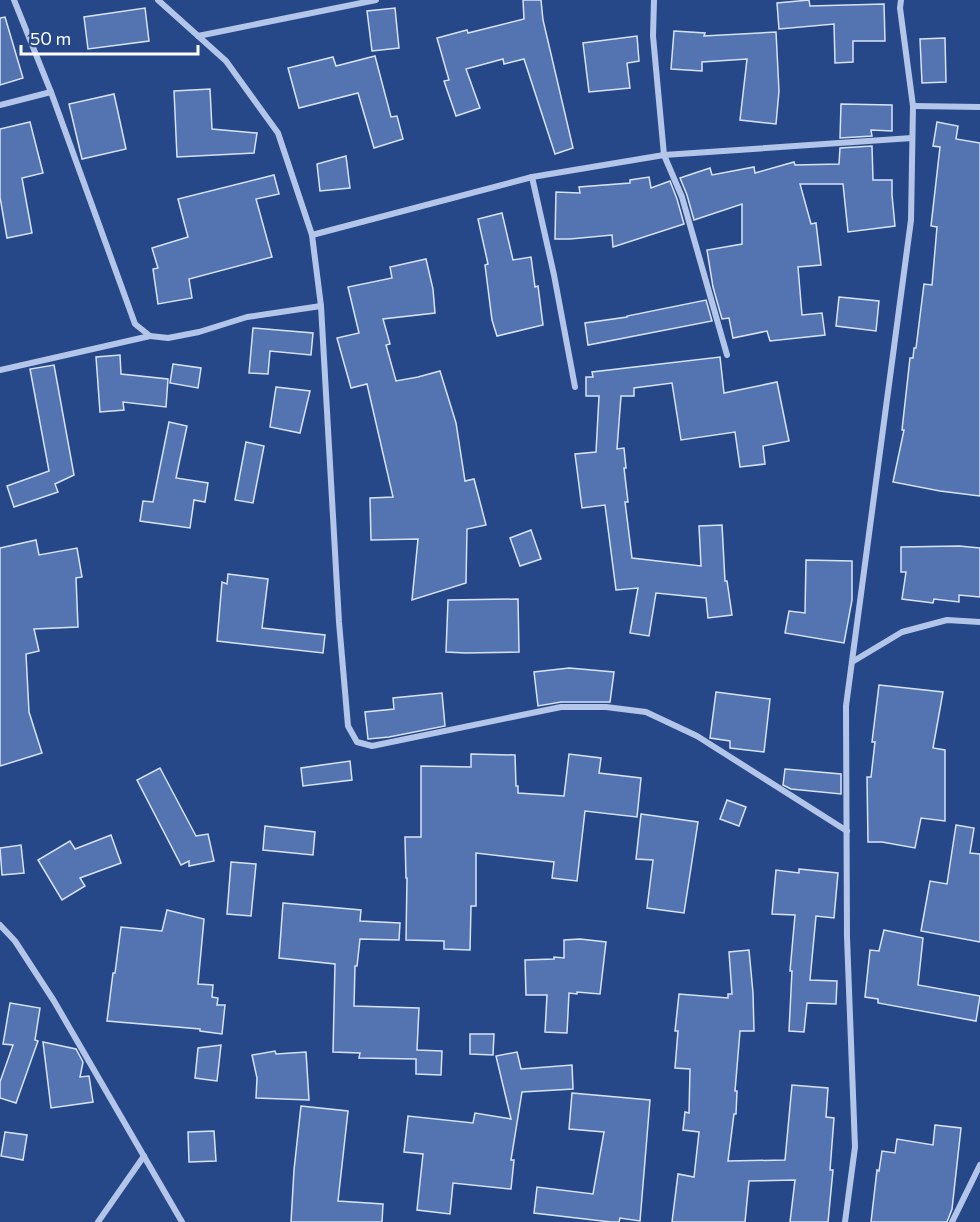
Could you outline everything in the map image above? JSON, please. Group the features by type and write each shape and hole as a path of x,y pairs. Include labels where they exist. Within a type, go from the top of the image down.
{"street":[{"path":"14,0 51,92 135,324 150,336"},
{"path":"158,0 226,61 278,133 312,235 321,306 339,622 348,726 357,742 372,746 561,707 606,706 646,712 697,736 847,831"},
{"path":"198,36 376,0"},
{"path":"654,0 653,36 664,155 682,197 728,355"},
{"path":"845,1222 855,1148 847,937 846,706 911,219 913,106 900,8 901,0"},
{"path":"0,105 51,92"},
{"path":"913,106 980,107"},
{"path":"312,235 532,177 664,155 912,138"},
{"path":"532,177 554,275 575,387"},
{"path":"0,370 150,336 168,338 199,332 247,317 321,306"},
{"path":"852,662 902,632 947,620 980,622"},
{"path":"0,925 15,940 54,1000 182,1222"},
{"path":"98,1222 144,1156"},
{"path":"952,1222 980,1165"}],"building":[{"path":"523,0 541,0 543,20 573,148 555,154 524,59 504,64 503,59 466,69 480,108 456,116 444,81 449,80 437,38 524,19"},
{"path":"809,0 810,6 884,4 885,41 853,41 853,62 835,63 834,24 779,29 777,3"},
{"path":"145,8 149,41 88,49 84,17"},
{"path":"395,8 399,48 372,51 367,11"},
{"path":"5,17 23,78 0,85 0,18"},
{"path":"674,31 705,33 704,36 776,32 779,91 776,124 740,120 747,59 702,62 702,71 671,69"},
{"path":"637,36 639,61 627,63 630,88 589,92 583,43"},
{"path":"945,38 946,82 922,83 920,39"},
{"path":"375,56 391,117 397,116 403,139 374,148 358,93 299,108 288,68 333,57 336,66"},
{"path":"210,89 212,129 257,133 254,153 177,157 174,91"},
{"path":"114,94 126,149 82,159 69,104"},
{"path":"841,104 892,105 892,131 871,130 872,136 840,138"},
{"path":"30,122 43,173 22,178 32,233 7,238 0,197 0,129"},
{"path":"937,122 958,126 956,139 980,143 980,496 893,482 904,430 902,430 910,358 913,358 914,348 916,348 924,284 932,285 937,227 931,226 940,147 933,146"},
{"path":"872,146 873,180 892,180 895,226 848,232 843,184 800,184 811,224 816,223 821,265 798,267 802,315 822,313 825,335 770,341 767,331 733,338 729,318 722,319 713,287 707,250 742,244 742,204 694,220 680,178 710,168 712,175 754,167 755,173 794,162 795,165 839,164 840,148"},
{"path":"346,156 350,188 320,191 317,164"},
{"path":"274,175 279,194 256,199 272,257 189,279 192,298 158,304 153,269 158,268 152,248 188,237 178,199"},
{"path":"649,177 651,188 670,181 684,224 613,247 612,235 555,239 556,192 580,193 579,187 630,183 630,180"},
{"path":"502,213 513,260 531,257 535,287 538,286 543,325 497,336 492,320 485,265 488,264 478,219"},
{"path":"426,259 433,289 435,313 383,319 390,344 386,345 396,381 440,371 456,423 465,481 474,479 486,525 467,529 466,583 412,600 418,539 371,540 370,498 393,497 367,384 351,388 337,338 359,333 348,287 392,278 390,267"},
{"path":"839,297 879,301 876,331 836,326"},
{"path":"706,300 712,321 588,345 585,323 627,317"},
{"path":"253,328 313,333 311,355 270,351 268,374 249,373"},
{"path":"120,355 121,374 168,379 166,407 123,402 124,410 100,412 96,357"},
{"path":"720,357 724,393 777,382 789,441 763,446 765,464 740,467 735,432 681,440 672,383 634,388 634,396 621,396 617,449 624,448 628,502 625,502 632,558 701,566 699,526 722,525 725,581 727,581 732,615 708,618 706,598 656,593 649,636 630,633 638,588 616,590 605,505 582,508 575,454 596,452 599,396 586,396 586,377 593,377 592,372"},
{"path":"173,364 201,368 198,388 170,383"},
{"path":"54,365 74,475 55,484 58,492 14,507 7,486 49,471 30,369"},
{"path":"276,387 310,391 300,433 270,427"},
{"path":"169,422 187,426 176,478 208,483 205,502 194,500 190,528 140,521 143,501 153,502"},
{"path":"246,442 264,446 253,503 235,500"},
{"path":"531,530 541,559 520,566 510,538"},
{"path":"36,540 39,555 77,548 82,577 76,578 78,627 34,629 39,651 26,654 29,712 42,753 0,766 0,548"},
{"path":"901,547 980,548 980,597 959,595 959,602 934,599 933,603 902,599 906,572 901,572"},
{"path":"806,560 852,561 852,600 844,643 785,633 789,611 805,613"},
{"path":"228,574 268,579 262,628 325,635 323,653 217,641 222,582 227,584"},
{"path":"518,599 519,652 446,652 448,600"},
{"path":"569,668 614,672 610,702 561,702 538,706 534,672"},
{"path":"879,685 943,692 933,748 945,750 945,821 921,818 915,848 868,842 867,777 871,777 875,742 872,742"},
{"path":"716,692 770,699 764,752 730,748 730,741 710,738"},
{"path":"442,693 445,726 368,739 365,712 394,709 393,698"},
{"path":"471,754 515,755 518,793 564,796 569,754 601,758 599,773 641,778 637,817 585,811 577,881 552,878 554,862 476,853 476,906 471,906 470,950 444,949 444,941 406,940 405,837 421,837 421,766 471,767"},
{"path":"350,761 352,780 303,786 301,768"},
{"path":"160,768 196,836 208,834 214,861 189,866 189,861 181,865 137,780"},
{"path":"785,769 841,774 841,794 791,789 783,785"},
{"path":"727,800 746,807 739,826 720,819"},
{"path":"641,814 698,822 684,913 647,908 653,860 636,859"},
{"path":"956,825 974,828 970,853 980,854 980,942 921,931 930,881 947,884"},
{"path":"265,826 315,832 313,855 263,850"},
{"path":"111,835 121,863 80,878 85,886 62,900 38,860 70,841 75,849"},
{"path":"21,845 24,873 2,875 0,848"},
{"path":"231,862 256,864 251,916 227,914"},
{"path":"799,869 838,873 834,918 816,916 810,980 837,981 836,1004 807,1003 804,1032 789,1031 792,971 790,971 795,915 772,914 776,870 799,873"},
{"path":"283,903 361,910 360,921 400,923 399,940 360,939 357,966 355,966 354,1006 419,1008 417,1050 442,1051 441,1075 416,1074 416,1059 359,1058 360,1053 333,1052 335,964 279,958"},
{"path":"167,910 204,919 198,984 213,985 212,997 218,998 217,1005 225,1005 222,1034 200,1031 200,1029 107,1021 121,927 162,931"},
{"path":"884,930 923,938 918,985 980,996 976,1021 878,1003 878,999 865,997 870,950 879,951"},
{"path":"564,940 606,942 600,994 569,993 567,1033 545,1032 547,995 526,995 525,960 564,958"},
{"path":"749,950 754,1031 740,1031 735,1091 737,1091 736,1114 734,1114 728,1161 785,1160 792,1085 828,1088 826,1117 834,1118 830,1170 833,1170 828,1222 790,1222 795,1180 749,1181 745,1222 672,1222 678,1174 694,1177 699,1132 683,1130 685,1112 689,1113 690,1069 675,1068 678,1031 675,1031 679,994 728,998 728,994 732,994 729,952"},
{"path":"10,1003 40,1008 35,1040 38,1041 16,1103 0,1098 0,1082 13,1045 3,1044"},
{"path":"470,1034 494,1034 493,1055 470,1054"},
{"path":"43,1042 76,1049 83,1062 80,1077 89,1076 93,1102 51,1108"},
{"path":"221,1045 217,1081 195,1078 198,1048"},
{"path":"275,1051 276,1054 306,1052 309,1100 256,1098 257,1078 252,1055"},
{"path":"517,1052 521,1069 572,1065 573,1089 522,1092 511,1160 514,1160 511,1189 453,1183 450,1214 417,1210 423,1154 404,1152 408,1116 473,1123 475,1113 511,1119 496,1056"},
{"path":"572,1093 650,1100 640,1221 620,1218 619,1222 611,1222 534,1213 537,1187 593,1194 604,1132 569,1129"},
{"path":"301,1106 348,1111 338,1201 383,1204 382,1222 291,1222"},
{"path":"935,1125 961,1128 952,1209 947,1222 871,1222 877,1170 879,1171 882,1151 895,1153 897,1139 933,1145"},
{"path":"214,1131 216,1161 189,1162 188,1132"},
{"path":"5,1132 27,1135 23,1160 1,1156"}]}
